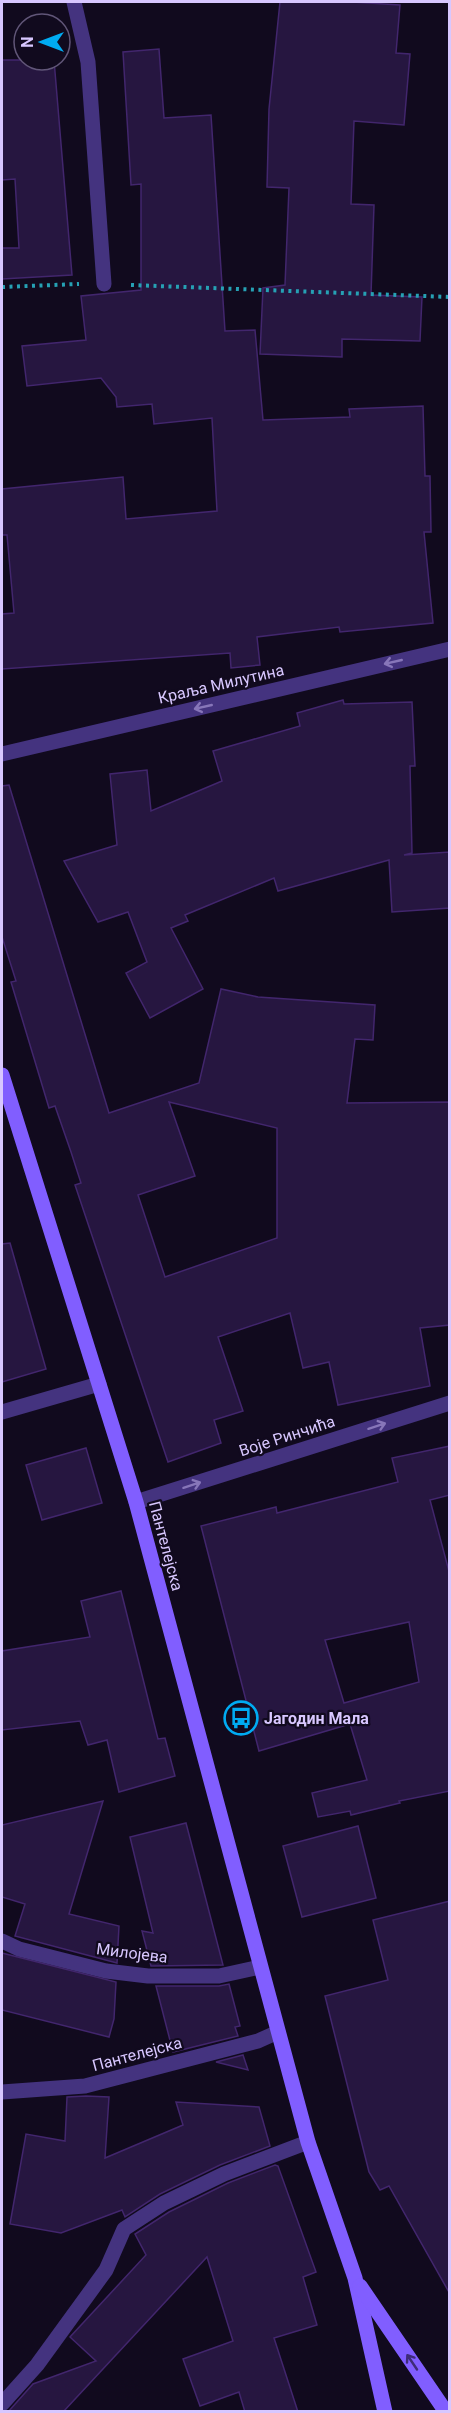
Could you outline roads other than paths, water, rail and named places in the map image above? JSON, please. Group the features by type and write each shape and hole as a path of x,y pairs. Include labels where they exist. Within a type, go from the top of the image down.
{"main road":[{"name":"Пантелејска","path":"2,1075 136,1502 308,2142 355,2278 385,2412"},
{"name":"Пантелејска","path":"355,2278 446,2412"}],"street":[{"path":"74,2 87,62 104,284"},
{"name":"Краља Милутина","path":"2,754 450,649"},
{"path":"2,1412 99,1384"},
{"name":"Воје Ринчића","path":"136,1502 450,1403"},
{"name":"Милојева","path":"2,1941 19,1949 106,1971 148,1976 219,1976 260,1967"},
{"name":"Пантелејска","path":"2,2092 85,2086 258,2041 278,2032"},
{"path":"2,2404 37,2366 106,2270 124,2229 164,2203 224,2174 308,2142"}],"place":[{"name":"Јагодин Мала","path":"241,1718"}]}
